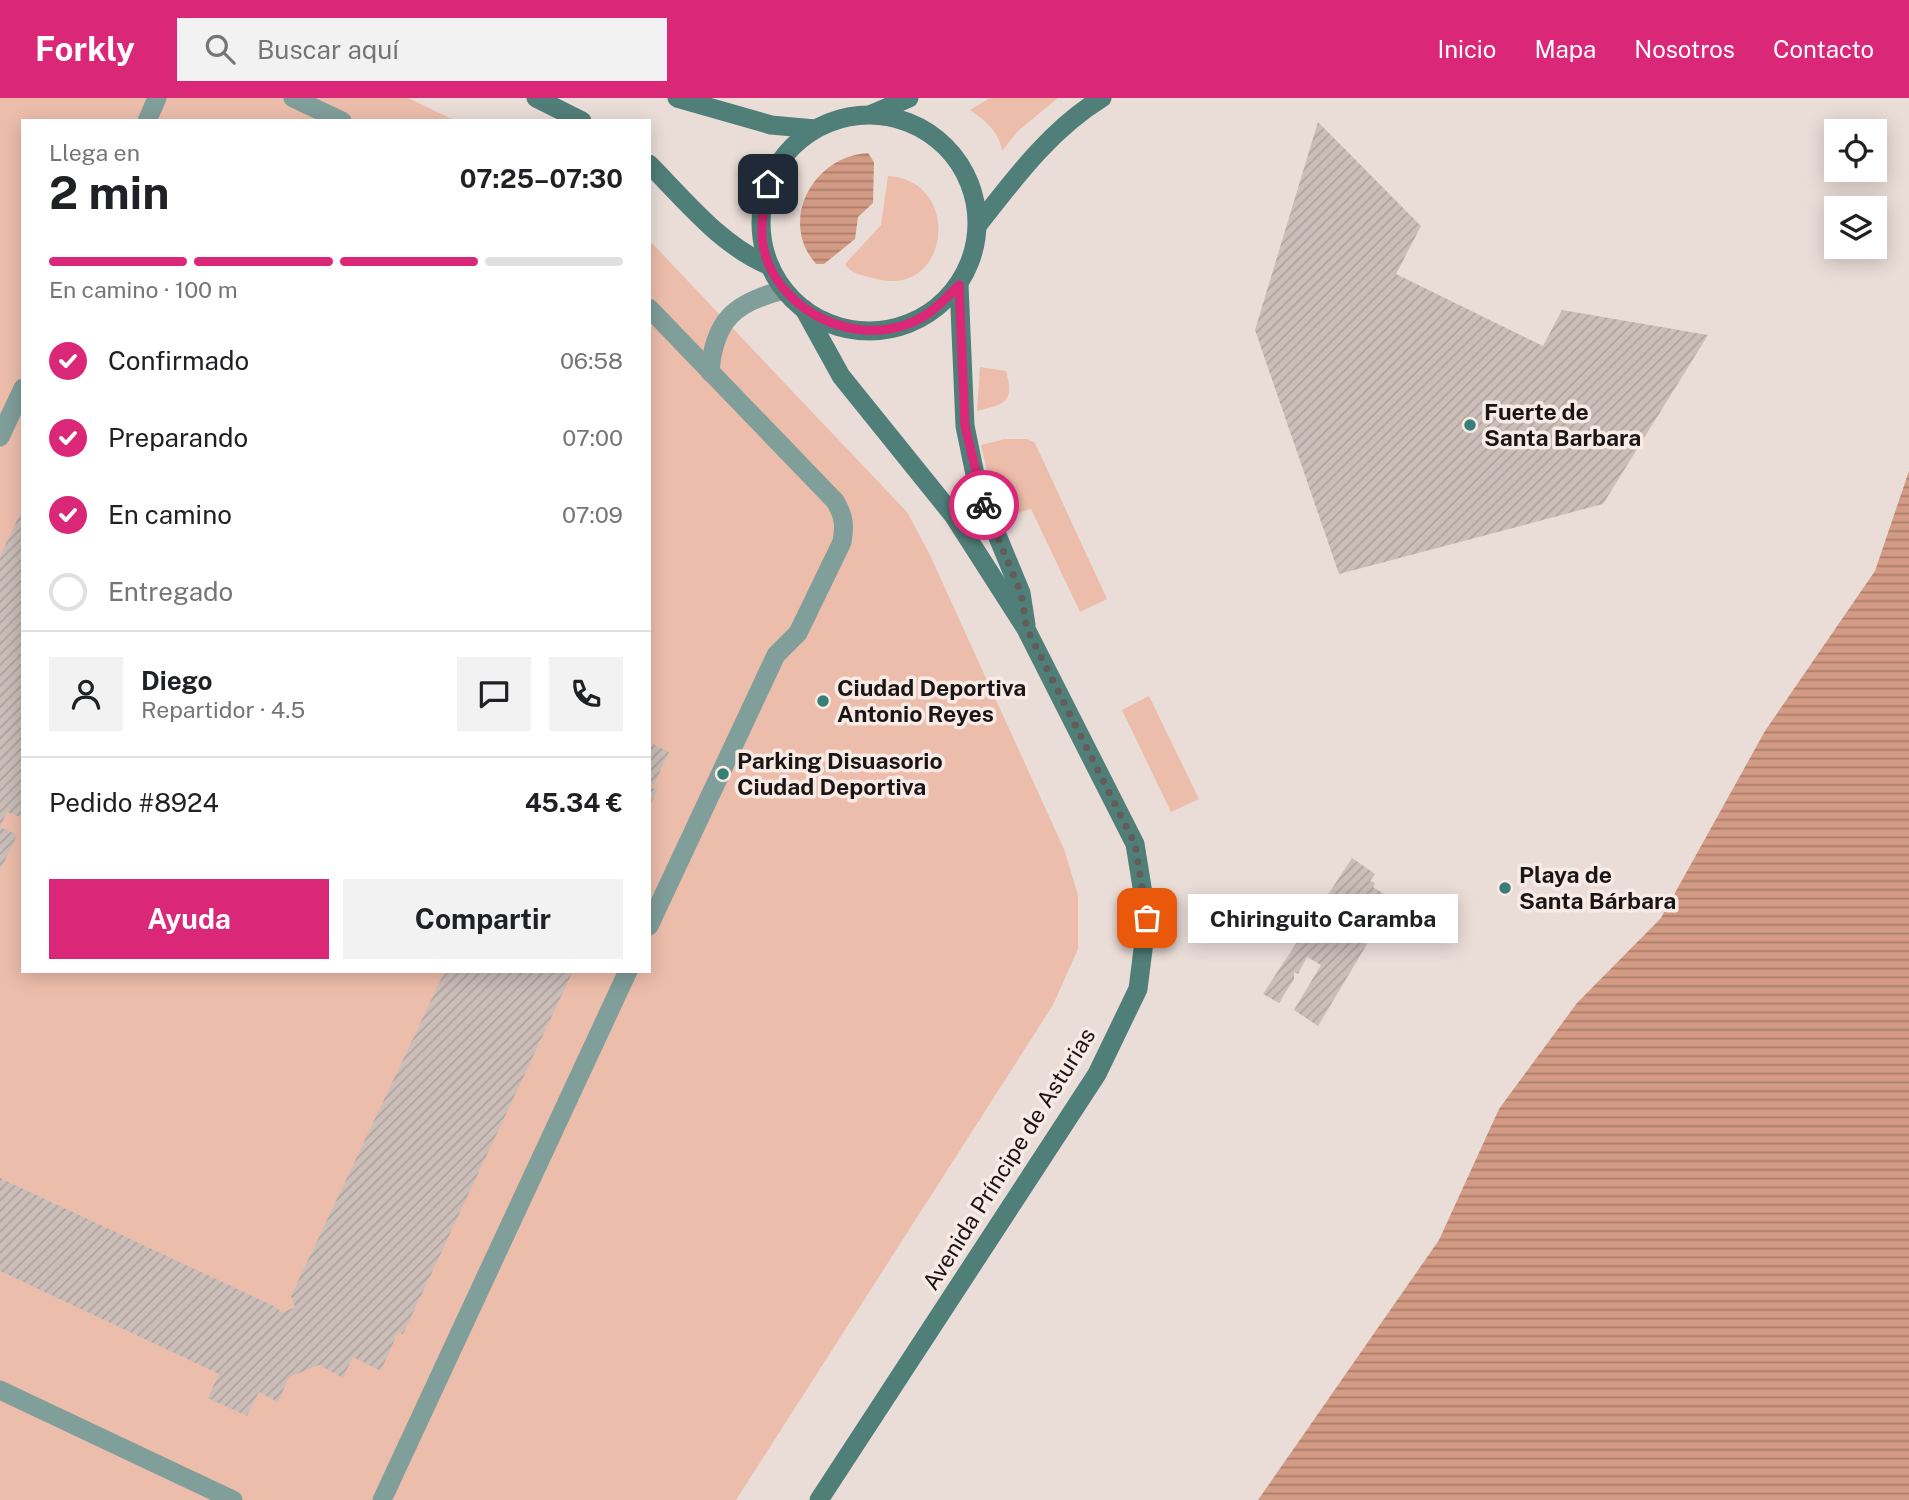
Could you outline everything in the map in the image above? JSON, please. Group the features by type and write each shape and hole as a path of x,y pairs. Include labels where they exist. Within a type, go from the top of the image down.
{"main road":[{"path":"536,98 578,119"},
{"path":"677,98 771,125 816,129"},
{"path":"871,115 909,98"},
{"path":"978,225 1046,143 1085,108 1102,98"},
{"path":"871,115 899,119 920,129 951,152 965,171 974,192 978,225 973,254 959,285 935,310 909,324 883,330 859,330 834,325 804,309 784,290 770,266 762,240 762,209 768,184 793,145 816,129 844,118 871,115"},
{"path":"651,166 724,239 749,258 770,266"},
{"name":"Avenida Príncipe de Asturias","path":"959,285 965,426 978,489 1021,593 1027,629"},
{"name":"Avenida Príncipe de Asturias","path":"804,309 841,376 953,515 1006,601 1027,629 1135,844 1147,918 1138,989 1097,1074 820,1500"}],"lane":[{"path":"148,119 157,98"},
{"path":"293,98 338,119"},
{"path":"710,372 716,336 727,319 747,302 784,290"},
{"path":"651,310 835,501 845,526 836,554 798,633 776,655 651,922"},
{"path":"0,437 21,392"},
{"path":"382,1500 627,973"},
{"path":"0,1390 233,1500"}],"shaded area":[{"name":"Ciudad Deportiva Antonio Reyes","path":"0,98 408,98 452,119 21,119 21,973 651,973 651,242 907,512 929,553 1064,849 1078,895 1078,949 1053,1005 736,1500 0,1500"},
{"path":"990,98 1058,98 1018,131 1002,151 1001,144 991,128 970,110"},
{"path":"868,153 874,162 873,203 858,217 855,239 824,264 816,264 805,247 800,229 801,211 807,194 817,178 831,166 848,157"},
{"path":"888,176 912,183 929,197 937,216 938,238 932,257 919,273 899,281 861,275 850,270 845,264 881,225"},
{"path":"980,367 1006,371 1009,390 1008,396 1001,404 977,411"},
{"path":"1005,439 1027,439 1035,443 1107,599 1080,612 1031,509 1007,516 1001,514 992,494 981,445"},
{"path":"1909,471 1909,1500 1258,1500 1439,1240 1499,1109 1577,1003 1661,918 1765,731 1875,571"},
{"path":"1149,696 1199,799 1171,812 1122,710"}],"building":[{"name":"Fuerte de Santa Barbara","path":"1318,122 1421,226 1396,274 1543,346 1562,310 1708,335 1603,504 1339,574 1255,330"},
{"path":"21,512 21,817 7,812 0,827 0,556"},
{"path":"651,743 669,752 652,788 657,790 651,804"},
{"path":"0,827 17,835 0,871"},
{"path":"1352,858 1375,874 1370,881 1375,883 1373,887 1393,900 1379,918 1379,924 1318,1026 1294,1010 1321,965 1307,957 1298,974 1294,972 1294,979 1279,1003 1263,994"},
{"path":"444,973 572,973 403,1334 398,1332 381,1371 353,1357 343,1378 319,1365 289,1377 278,1402 259,1392 247,1416 208,1398 219,1374 0,1271 0,1178 278,1308 281,1313 295,1307 291,1296"}],"way so far":[{"path":"984,505 1021,593 1027,629 1135,844 1147,918"}],"place":[{"name":"Fuerte de Santa Barbara","path":"1470,425"},
{"name":"Ciudad Deportiva Antonio Reyes","path":"823,701"},
{"name":"Parking Disuasorio Ciudad Deportiva","path":"723,774"},
{"name":"Playa de Santa Bárbara","path":"1505,888"},
{"name":"Chiringuito Caramba","path":"1147,918"}],"route":[{"path":"768,184 762,209 762,240 770,266 784,290 804,309 834,325 859,330 883,330 909,324 935,310 959,285 965,426 984,505"}]}
